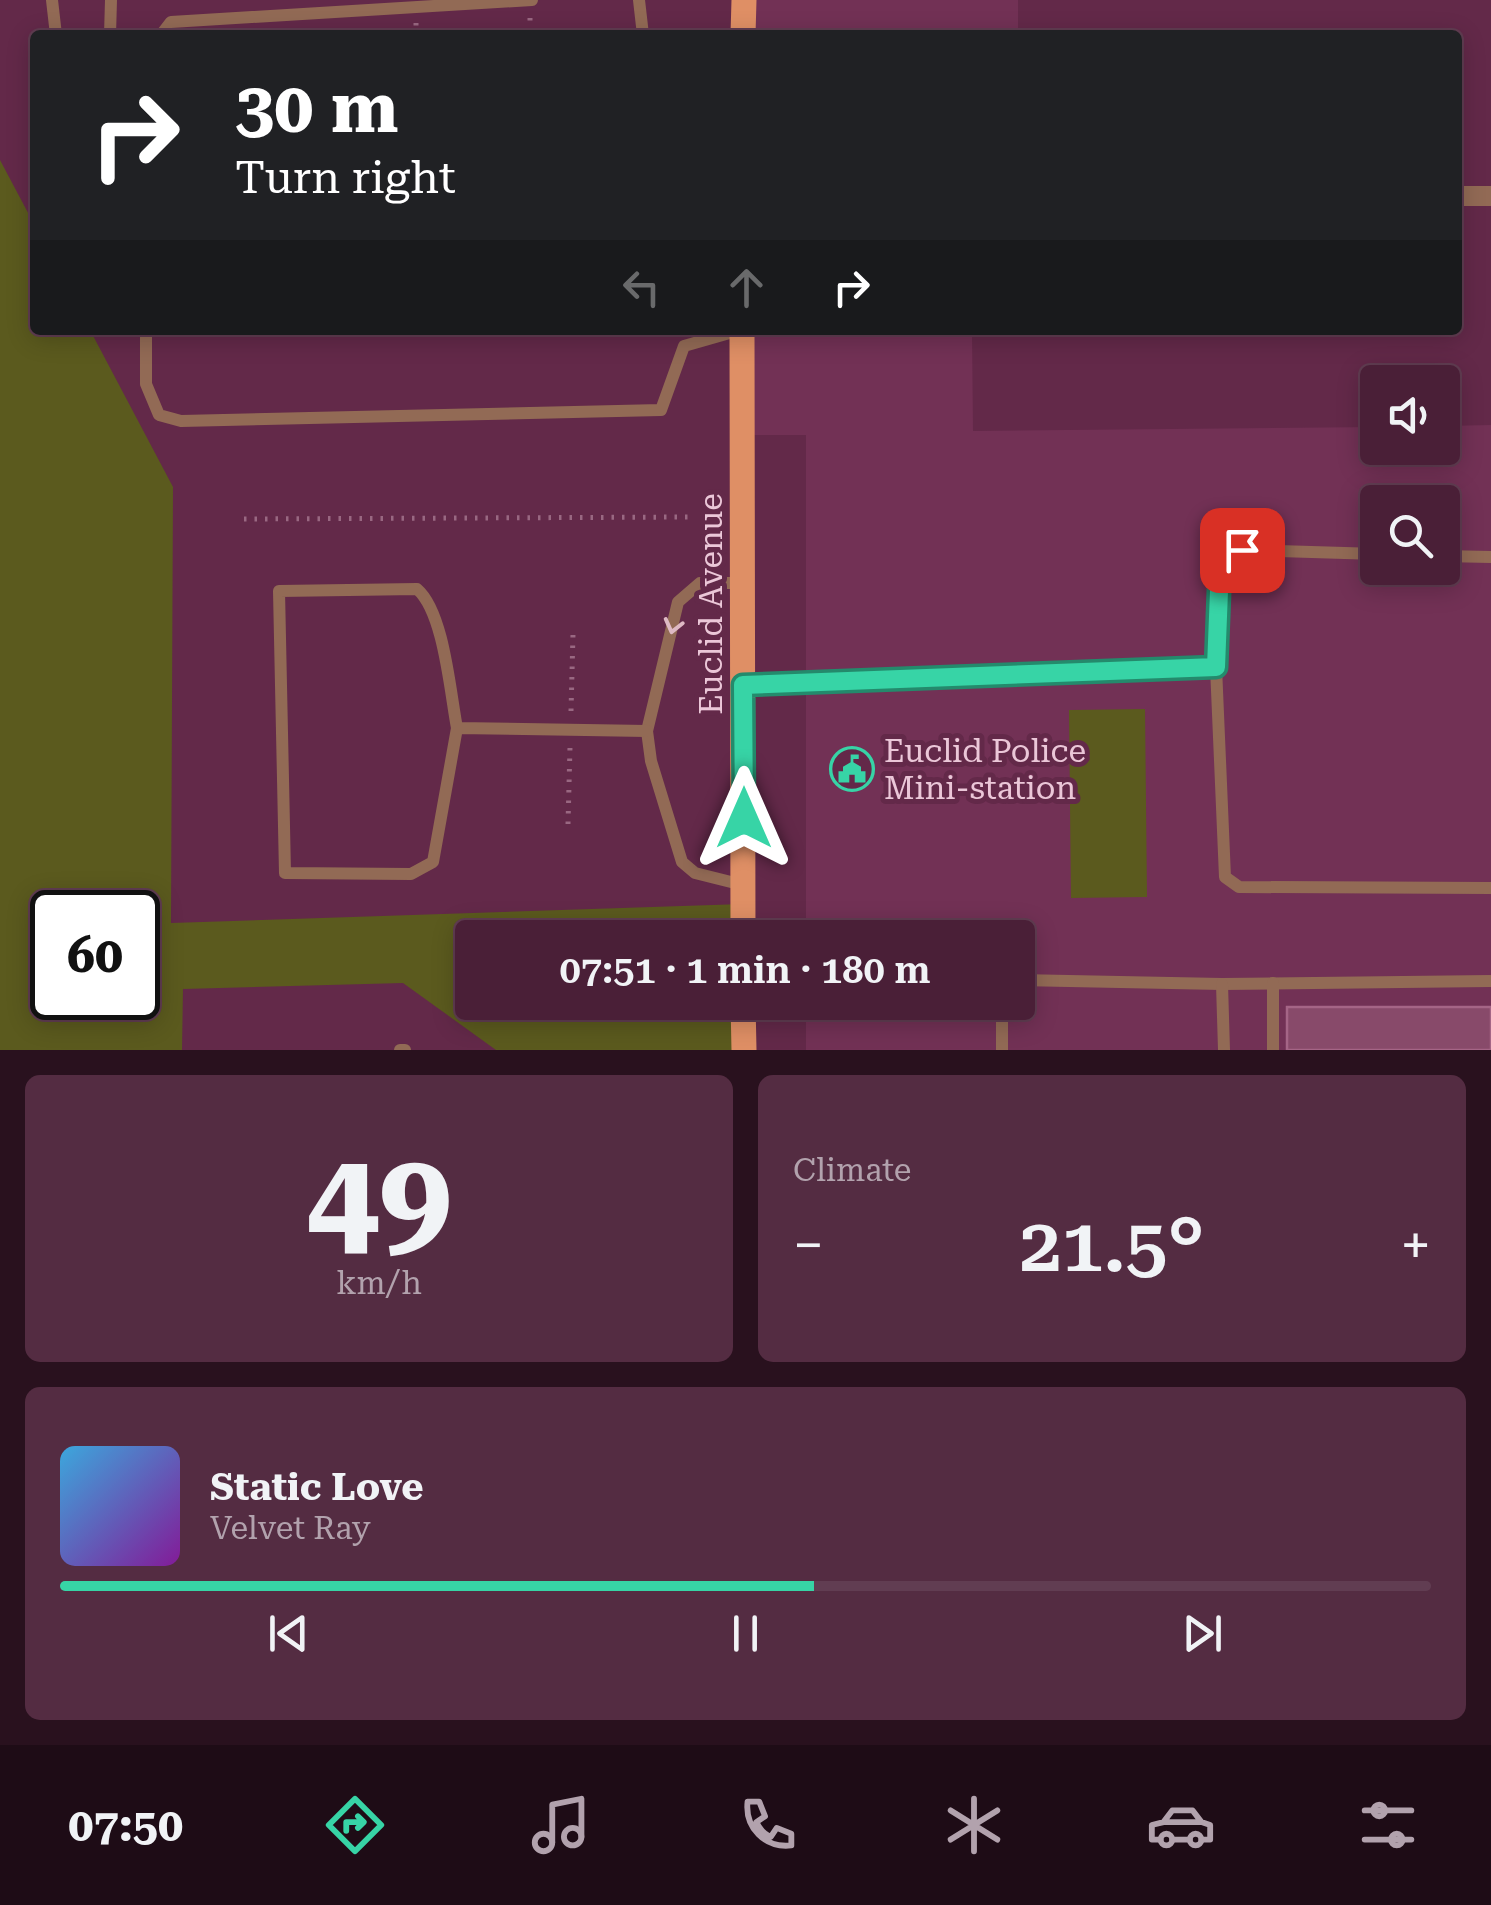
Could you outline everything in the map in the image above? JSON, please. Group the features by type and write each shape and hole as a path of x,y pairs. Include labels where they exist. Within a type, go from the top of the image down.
{"main road":[{"path":"743,30 744,0"},
{"name":"Euclid Avenue","path":"741,335 743,920"},
{"path":"743,1020 744,1050"}],"street":[{"path":"1462,196 1491,196"}],"lane":[{"path":"52,0 55,30"},
{"path":"110,30 111,0"},
{"path":"165,30 171,22 532,0"},
{"path":"639,0 642,30"},
{"path":"146,335 146,384 159,415 182,421 661,410 684,346 723,335"},
{"path":"1360,553 1242,550 1220,566 1216,667 1225,876 1240,888 1491,888"},
{"path":"1460,556 1491,557"},
{"path":"744,584 700,583 678,602 647,731 650,762 682,862 695,873 744,885"},
{"path":"416,589 426,597 442,643 457,728 433,862 411,874 285,873 279,591 416,589"},
{"path":"743,685 1216,667"},
{"path":"457,728 647,731"},
{"path":"1035,980 1222,984 1491,980"},
{"path":"1273,983 1273,1050"},
{"path":"1222,984 1224,1050"},
{"path":"1002,1020 1002,1050"}],"path":[{"path":"244,519 690,517"}],"shaded area":[{"path":"744,0 1018,0 1018,30 743,30"},
{"path":"0,160 30,217 30,335 93,335 173,487 171,923 743,904 743,920 455,920 455,1020 743,1020 744,1050 496,1050 403,983 183,989 182,1050 0,1050"},
{"path":"742,335 972,335 973,431 1360,427 1360,465 1460,465 1460,426 1491,425 1491,1050 806,1050 806,1020 1035,1020 1035,920 806,920 806,435 743,435"},
{"path":"1145,709 1147,897 1071,898 1069,710"}],"building":[{"path":"1287,1007 1491,1007 1491,1050 1287,1050"}],"place":[{"name":"Euclid Police Mini-station","path":"852,769"}],"route":[{"path":"744,818 743,685 1216,667 1220,566 1242,550"}]}
